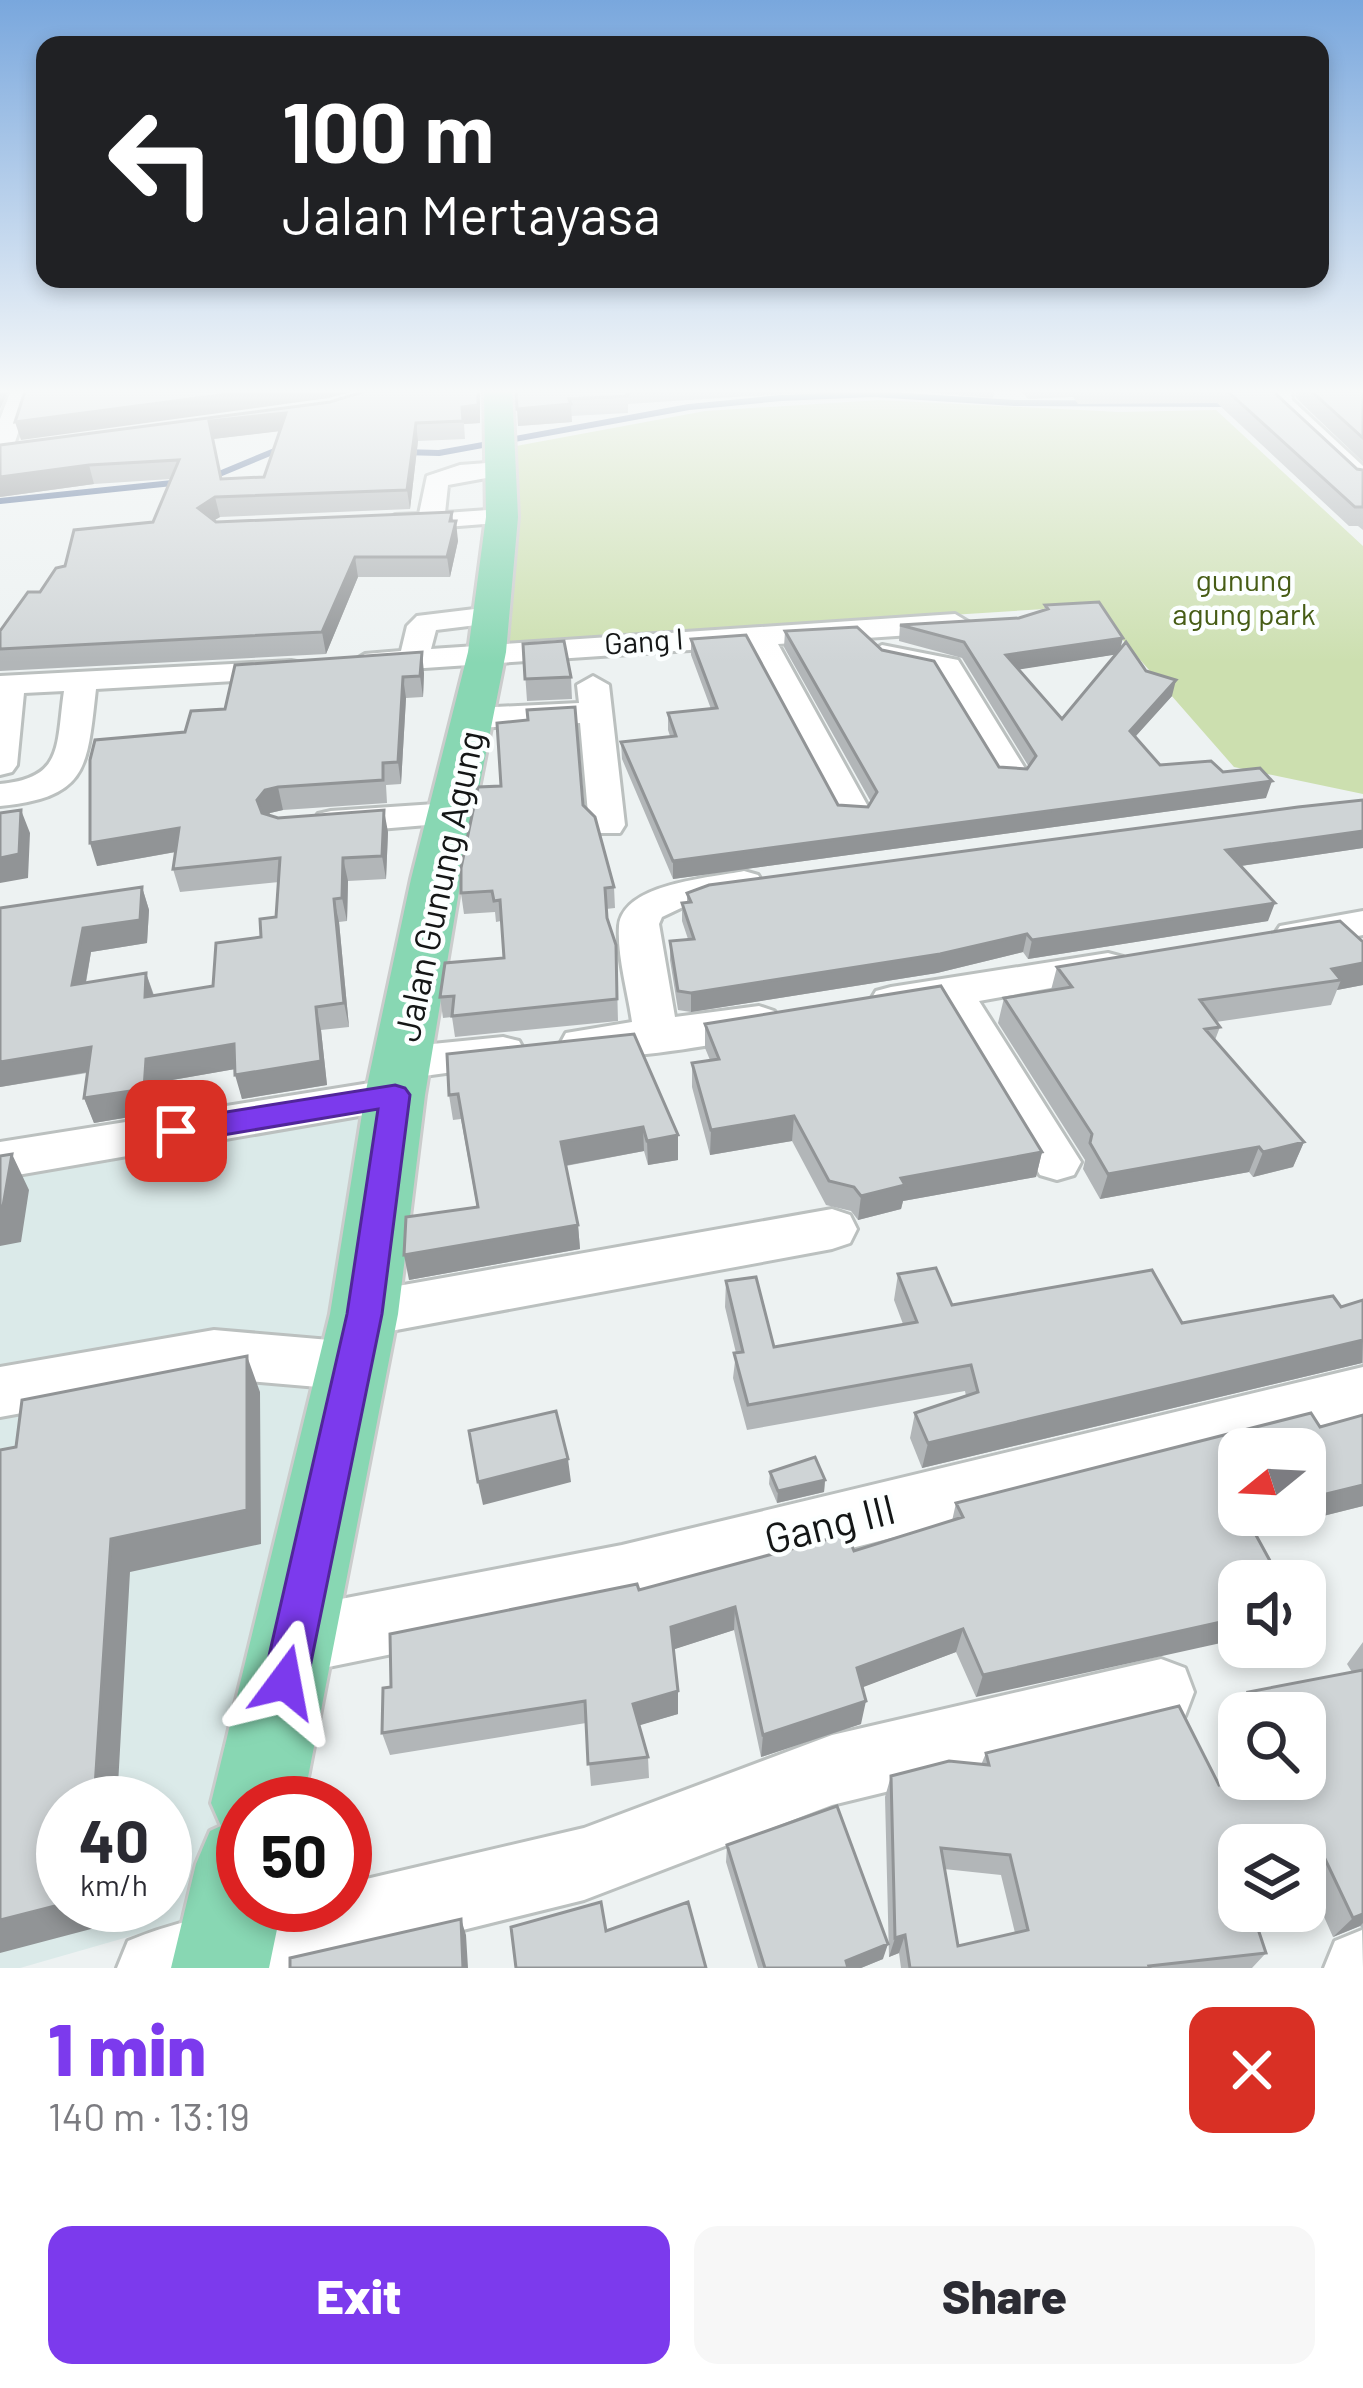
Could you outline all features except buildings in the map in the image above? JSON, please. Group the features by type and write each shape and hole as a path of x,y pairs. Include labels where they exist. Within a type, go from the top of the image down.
{"main road":[{"name":"Jalan Gunung Agung","path":"263,1776 359,1340 399,1079 450,814 475,718 489,634 500,480"}],"street":[{"path":"431,521 439,480"},
{"path":"431,521 462,480"},
{"path":"361,524 431,521"},
{"name":"Gang I","path":"4,684 264,673 414,658 489,634 758,635 994,621"},
{"path":"866,628 878,652 886,657 933,661 946,667 1012,775"},
{"path":"758,635 853,812"},
{"path":"0,795 36,791 58,778 82,681"},
{"path":"0,765 4,684"},
{"path":"475,718 593,699 607,825"},
{"path":"305,824 450,814"},
{"path":"656,1036 639,924 645,910 705,888 776,879"},
{"path":"1249,943 1363,923"},
{"path":"861,1006 1157,958"},
{"path":"952,992 1058,1162"},
{"path":"0,1160 399,1079 792,1016"},
{"path":"0,1392 214,1354 359,1340 832,1229"},
{"name":"Gang III","path":"295,1641 622,1576 1363,1392"},
{"path":"210,1938 584,1864 832,1770 1161,1692"}],"shaded area":[{"path":"372,1116 236,1776 216,1776 216,1875 208,1914 192,1919 192,1776 36,1776 36,1932 145,1932 20,1968 0,1968 0,1179"}],"green space":[{"name":"gunung agung park","path":"515,480 1291,480 1363,546 1363,794 1234,767 1093,606 508,643"}],"waterway":[{"path":"0,501 182,482"}],"route":[{"path":"176,1131 395,1095 364,1314 285,1682"}]}
